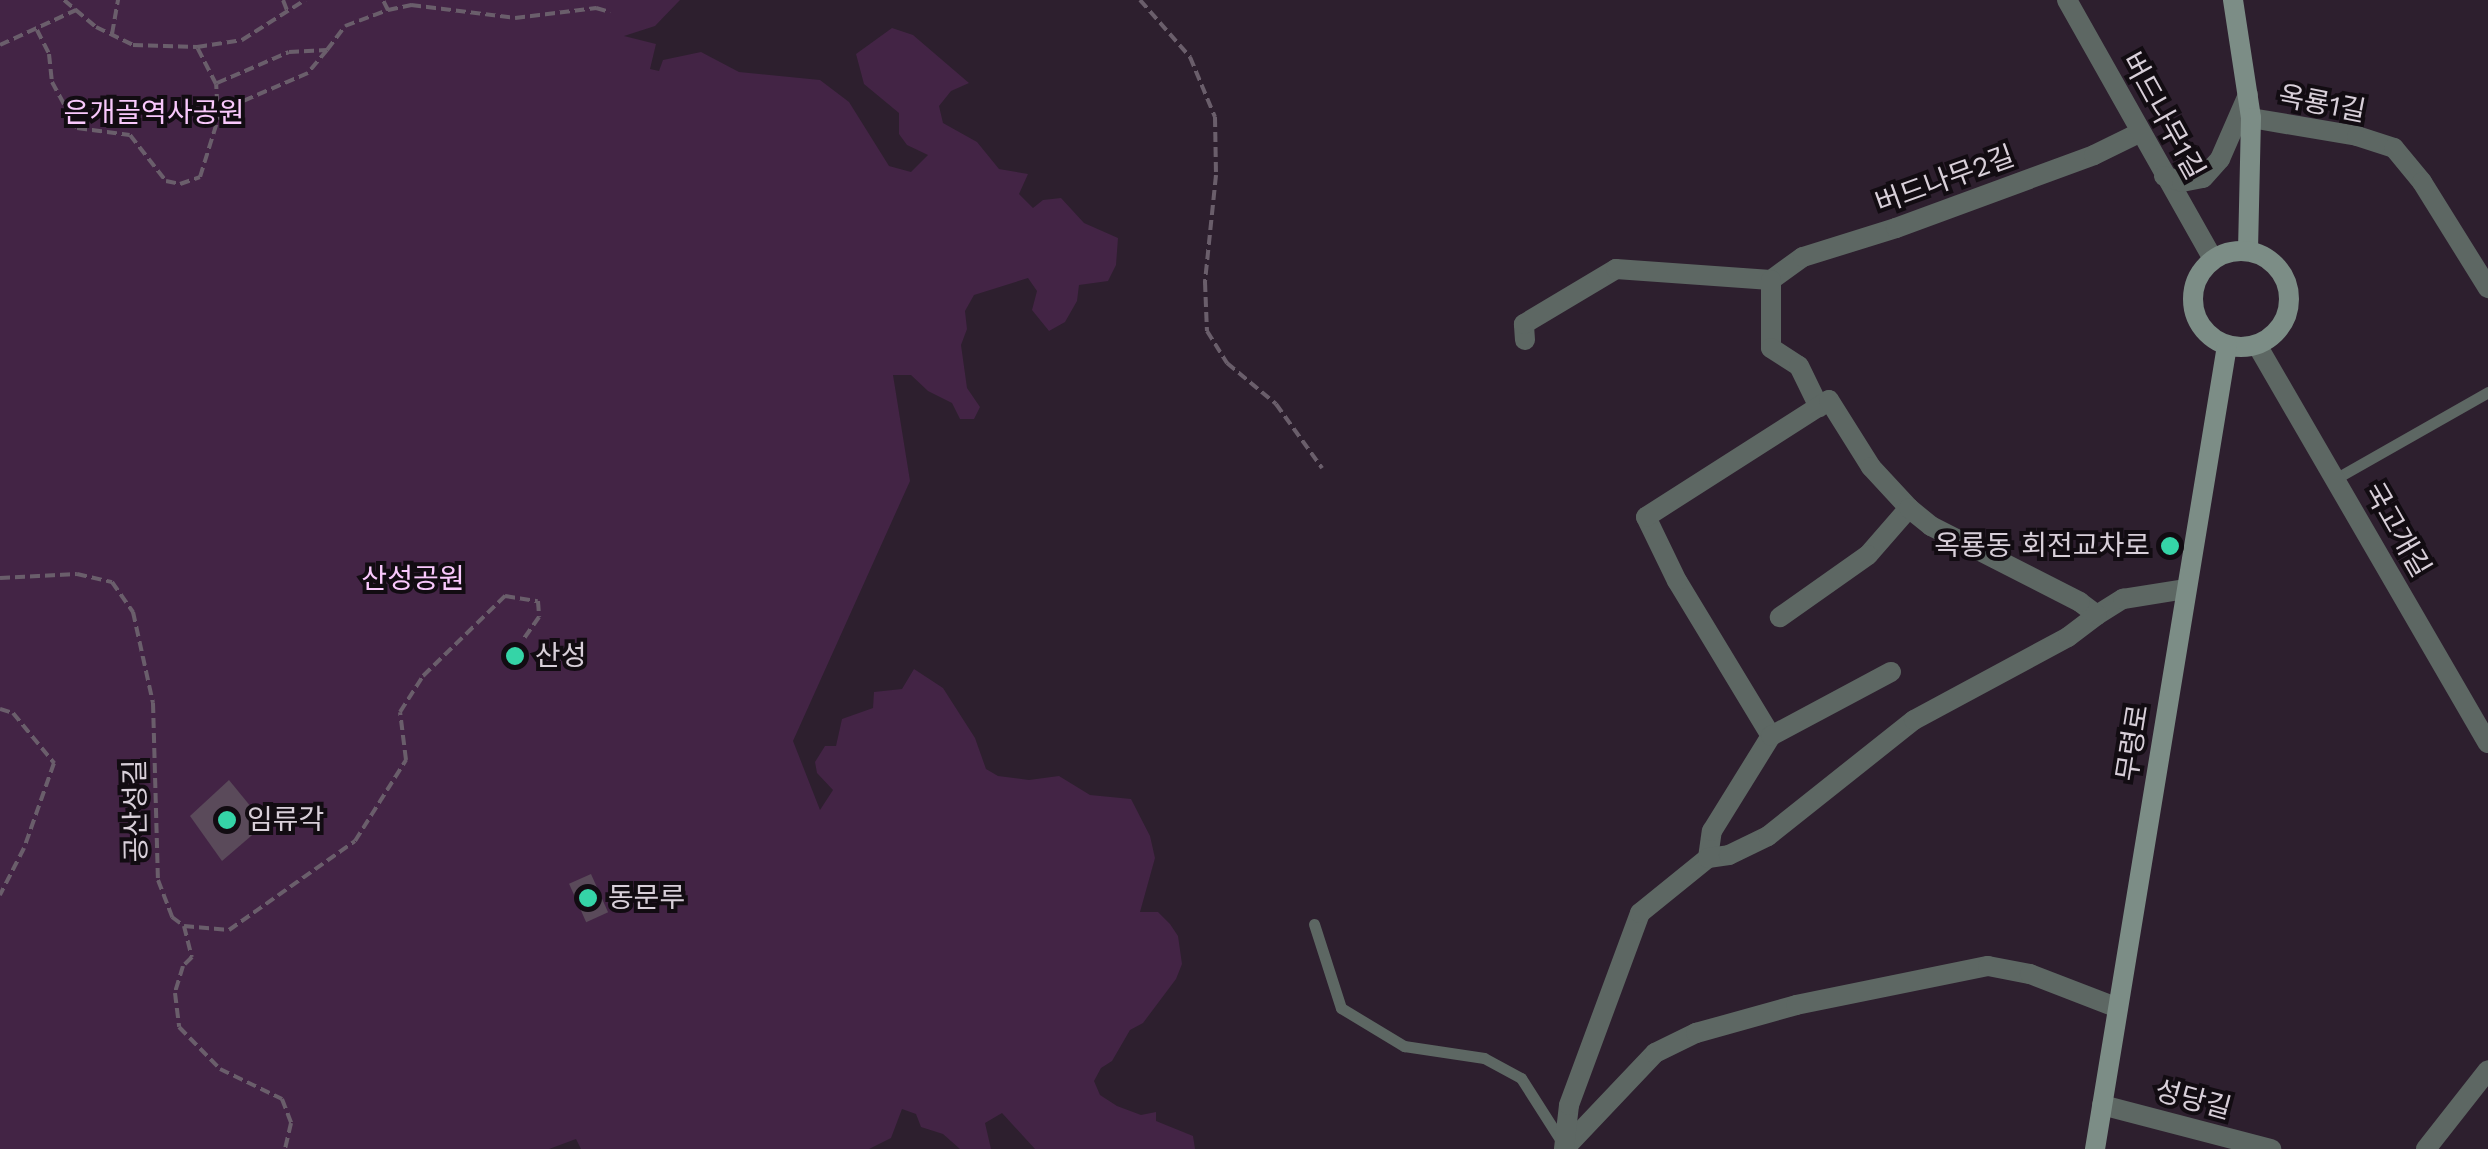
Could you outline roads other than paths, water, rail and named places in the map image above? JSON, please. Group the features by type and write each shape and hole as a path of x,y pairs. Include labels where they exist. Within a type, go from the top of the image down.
{"main road":[{"path":"2233,0 2251,118 2248,250"},
{"path":"2248,250 2276,265 2289,294 2282,324 2257,345 2227,346 2213,339 2194,314 2195,284 2213,259 2248,250"},
{"name":"무령로","path":"2095,1149 2227,346"}],"street":[{"name":"버드나무1길","path":"2067,0 2213,259"},
{"path":"2164,176 2182,182 2203,178 2220,158 2248,95"},
{"name":"옥룡1길","path":"2251,118 2357,136 2394,148 2422,182 2488,288"},
{"name":"버드나무2길","path":"1771,280 1803,258 2094,155 2139,132"},
{"path":"1526,340 1524,324 1616,270 1771,280 1771,348 1799,366 1819,407"},
{"name":"국고개길","path":"2257,345 2488,743"},
{"path":"1771,736 1677,582 1646,516 1829,400 1872,467 1931,526 2080,602 2096,614"},
{"path":"1780,617 1868,555 1909,508"},
{"path":"1565,1149 1569,1105 1640,913 1708,858 1729,854 1768,836 1914,720 2068,637 2096,614 2123,599 2186,589"},
{"path":"1708,858 1712,830 1771,736 1891,672"},
{"path":"1565,1149 1655,1053 1696,1032 1796,1005 1988,966 2030,974 2118,1008"},
{"path":"2426,1149 2488,1070"},
{"name":"성당길","path":"2102,1104 2271,1149"}],"lane":[{"path":"2335,479 2488,392"},
{"path":"1314,924 1341,1008 1404,1046 1484,1058 1521,1078 1565,1149"}],"place":[{"name":"옥룡동 회전교차로","path":"2170,546"},
{"name":"산성","path":"515,656"},
{"name":"임류각","path":"227,820"},
{"name":"동문루","path":"588,898"}],"park label":[{"name":"은개골역사공원","path":"154,113"},
{"name":"산성공원","path":"413,579"}]}
